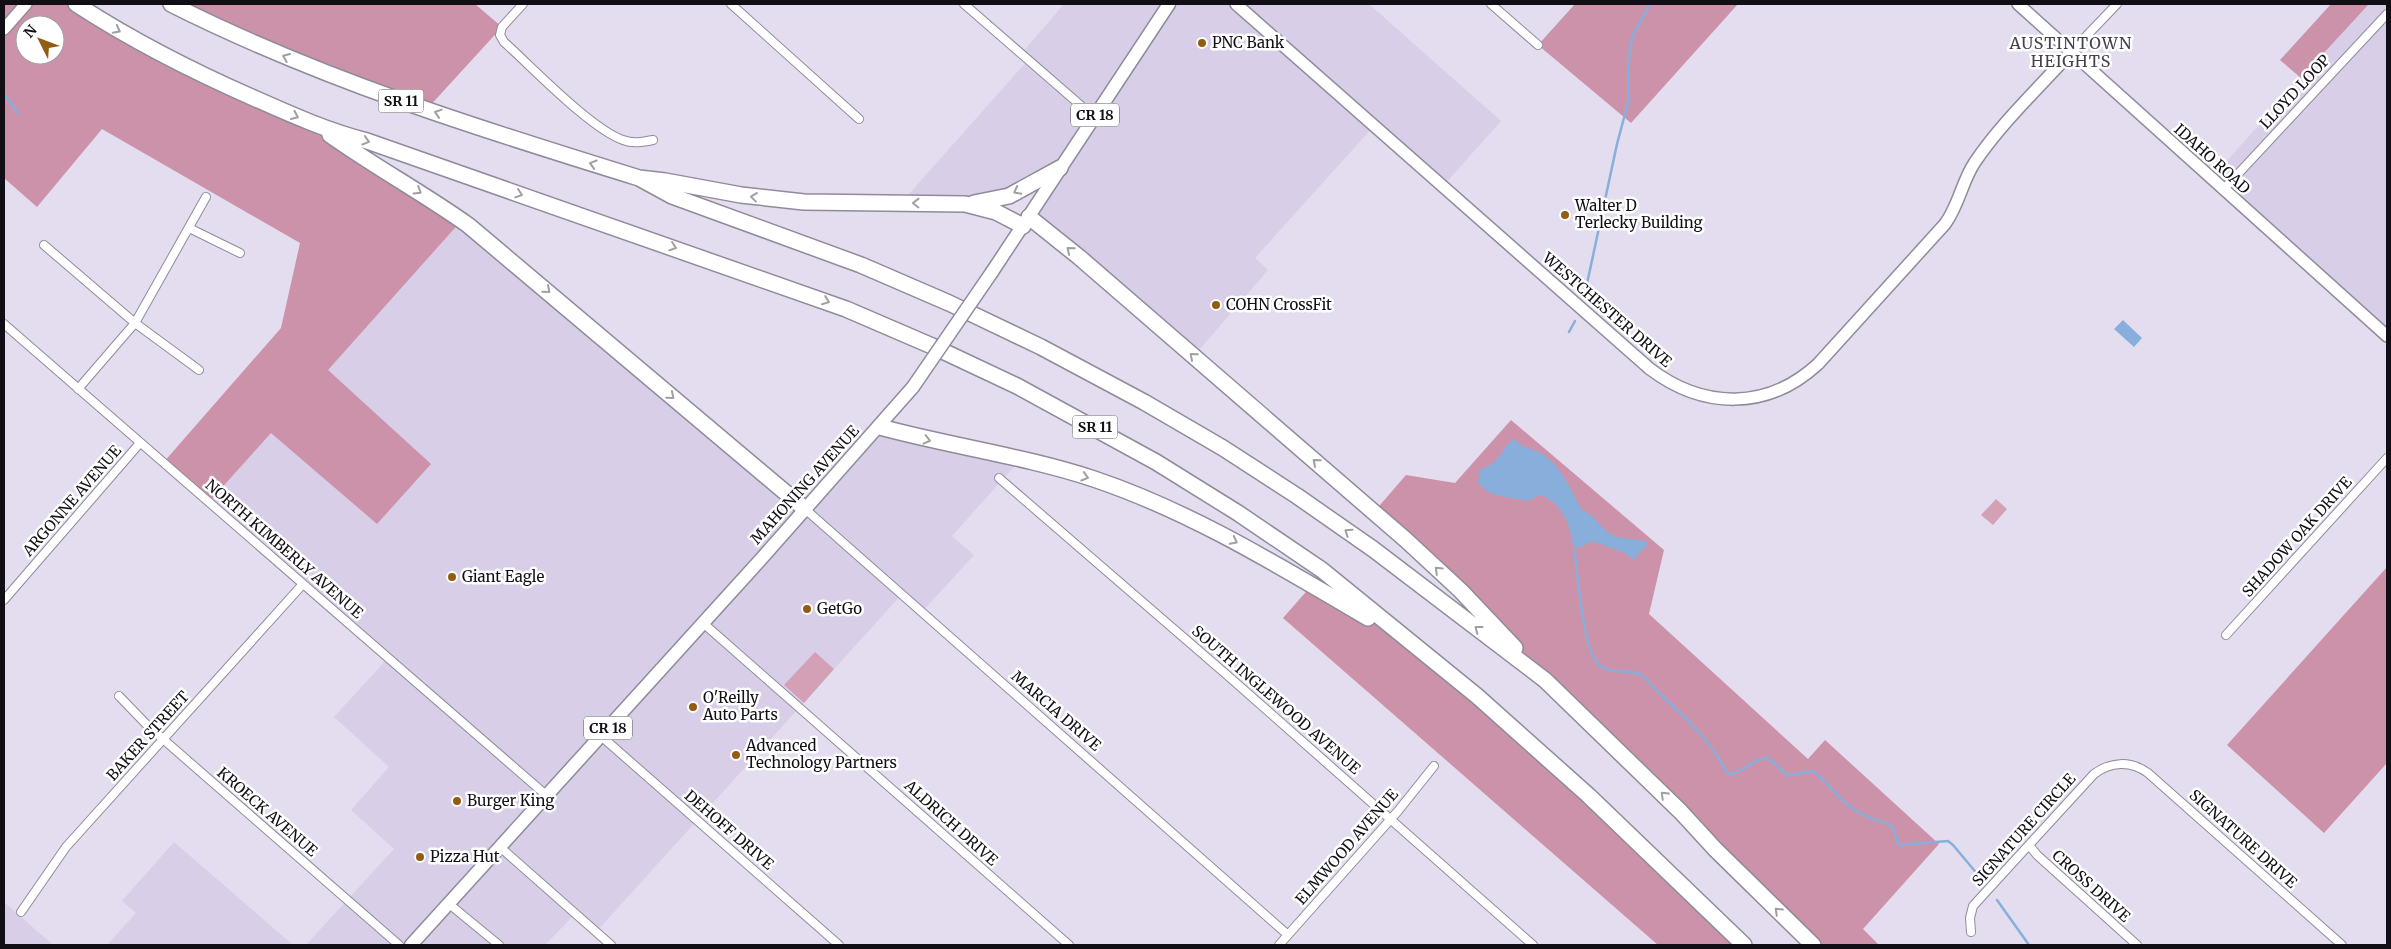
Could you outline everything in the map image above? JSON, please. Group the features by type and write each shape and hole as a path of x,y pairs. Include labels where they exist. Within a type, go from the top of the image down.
{"highway":[{"name":"SR 11","path":"76,4 110,26 172,60 319,126 796,290 964,360 1087,423 1156,462 1238,513 1322,570 1533,745 1744,945"},
{"name":"SR 11","path":"171,4 247,41 356,86 640,178 672,196 861,265 949,302 1041,347 1144,402 1297,496 1373,549 1545,680 1681,812 1715,849 1813,945"},
{"path":"319,126 362,158 429,198 468,225 805,509"},
{"path":"640,178 665,180 741,195 804,202 965,204 1009,196 1060,168"},
{"path":"965,204 1026,222 1079,258 1406,540 1460,591 1545,680"},
{"path":"880,427 930,441 1058,469 1134,494 1240,544 1406,639"}],"main road":[{"name":"MAHONING AVENUE","path":"411,945 880,427 913,388 1026,222 1169,4"}],"street":[{"path":"4,29 26,4"},
{"path":"523,4 501,30 504,42 608,133 624,141 636,143 653,140"},
{"path":"730,4 859,119"},
{"path":"964,4 1094,117"},
{"name":"WESTCHESTER DRIVE","path":"1236,4 1650,369 1682,389 1722,399 1750,398 1776,391 1803,377 1818,364 1945,224 1952,213 1966,178 1983,150 2071,52"},
{"path":"1492,4 1538,45"},
{"name":"IDAHO ROAD","path":"2018,4 2387,336"},
{"path":"2071,52 2117,4"},
{"name":"LLOYD LOOP","path":"2224,190 2387,14"},
{"path":"78,389 135,323 206,197"},
{"path":"189,228 240,253"},
{"path":"44,245 135,323 199,370"},
{"name":"NORTH KIMBERLY AVENUE","path":"4,324 546,795"},
{"name":"ARGONNE AVENUE","path":"4,600 140,443"},
{"name":"SHADOW OAK DRIVE","path":"2226,635 2387,458"},
{"name":"SOUTH INGLEWOOD AVENUE","path":"999,478 1035,507 1533,945"},
{"name":"MARCIA DRIVE","path":"805,509 1288,935"},
{"name":"BAKER STREET","path":"21,912 66,847 303,584"},
{"name":"ALDRICH DRIVE","path":"703,623 1068,945"},
{"name":"KROECK AVENUE","path":"118,696 163,739 399,945"},
{"name":"DEHOFF DRIVE","path":"601,736 839,945"},
{"name":"SIGNATURE CIRCLE","path":"1971,932 1970,918 1973,906 2094,774 2105,767 2120,764"},
{"name":"SIGNATURE DRIVE","path":"2120,764 2138,767 2148,772 2342,945"},
{"name":"ELMWOOD AVENUE","path":"1279,945 1434,766"},
{"name":"CROSS DRIVE","path":"2029,845 2037,855 2137,945"},
{"path":"500,847 611,945"},
{"path":"448,903 499,945"}],"shaded area":[{"path":"4,4 76,4 319,126 462,220 328,370 431,464 377,524 271,433 209,502 163,463 281,328 300,243 102,129 37,207 4,178"},
{"path":"171,4 475,4 502,27 427,109"},
{"path":"1064,4 1369,4 1501,121 1443,186 1374,126 1255,258 1268,270 1194,356 1029,217 1059,169 1009,196 901,203 1028,60 1021,54"},
{"path":"1575,4 1738,4 1631,123 1538,45"},
{"path":"2331,4 2369,4 2301,78 2280,60"},
{"path":"2369,4 2387,4 2387,336 2211,178"},
{"path":"462,220 805,509 880,427 1020,460 952,536 974,555 922,612 902,594 596,932 575,914 545,945 306,945 394,849 351,810 389,767 334,717 388,658 209,502"},
{"path":"1511,420 1664,550 1649,614 1808,759 1825,740 1939,844 1863,929 1879,945 1813,945 1374,512 1406,475 1455,483"},
{"path":"1996,499 2007,509 1993,525 1981,515"},
{"path":"2387,567 2387,763 2324,833 2227,745"},
{"path":"1312,585 1406,639 1744,945 1658,945 1283,618"},
{"path":"815,652 834,669 804,703 784,685"},
{"path":"174,842 293,945 107,945 136,913 122,901"},
{"path":"4,902 53,945 4,945"}],"water":[{"path":"2123,320 2142,338 2134,347 2114,329"},
{"path":"1514,439 1521,445 1544,455 1550,460 1561,473 1582,510 1590,514 1608,532 1616,537 1647,542 1646,548 1641,550 1634,560 1623,552 1592,541 1578,548 1572,542 1563,514 1547,498 1540,495 1527,501 1488,492 1478,483 1480,470 1496,460"}],"waterway":[{"path":"1585,293 1617,144 1629,99 1628,64 1632,37 1650,4"},
{"path":"4,94 19,114"},
{"path":"1569,332 1575,321"},
{"path":"1574,546 1585,628 1593,657 1599,665 1609,670 1635,673 1644,677 1705,740 1728,774 1733,774 1757,761 1768,758 1788,776 1812,771 1857,811 1891,825 1899,845 1948,841 1979,876"},
{"path":"1997,900 2029,945"}],"place":[{"name":"PNC Bank","path":"1202,43"},
{"name":"Walter D Terlecky Building","path":"1565,215"},
{"name":"COHN CrossFit","path":"1216,305"},
{"name":"Giant Eagle","path":"452,577"},
{"name":"GetGo","path":"807,609"},
{"name":"O'Reilly Auto Parts","path":"693,707"},
{"name":"Advanced Technology Partners","path":"736,755"},
{"name":"Burger King","path":"457,801"},
{"name":"Pizza Hut","path":"420,857"}],"district":[{"name":"AUSTINTOWN HEIGHTS","path":"2071,52"}]}
